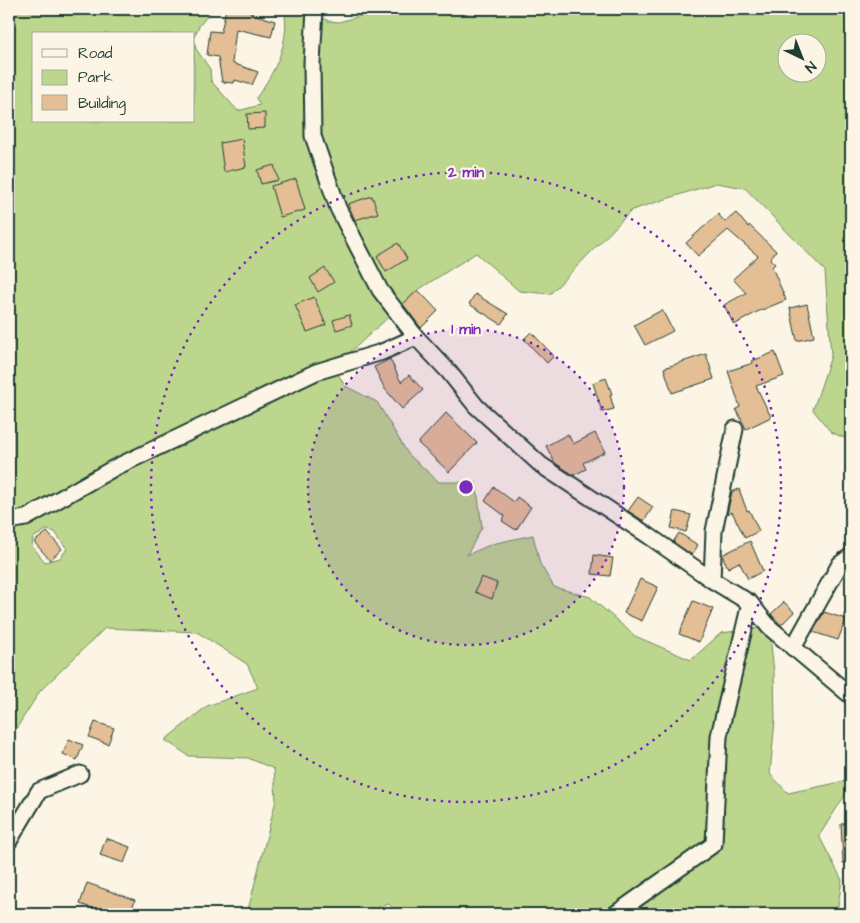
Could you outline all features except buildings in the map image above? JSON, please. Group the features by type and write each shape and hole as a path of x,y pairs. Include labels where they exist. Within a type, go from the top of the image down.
{"street":[{"path":"315,9 312,63 313,136 338,208 380,290 416,337 449,372 476,406 541,465 712,580 750,603 769,627 851,696"},
{"path":"9,521 26,518 114,468 316,372 382,352 416,337"},
{"path":"712,580 714,531 735,429"},
{"path":"793,648 840,564 851,556"},
{"path":"615,914 714,844 719,736 750,603"},
{"path":"9,840 38,791 80,774"}],"green space":[{"path":"9,9 213,9 199,26 195,35 195,32 32,32 32,122 195,122 195,43 196,49 210,69 211,81 238,111 260,105 256,98 275,67 283,44 286,21 284,9 311,9 328,21 339,22 374,12 376,9 851,9 851,441 831,432 813,410 831,356 825,271 745,188 716,183 632,210 550,294 519,291 476,253 418,290 334,367 345,386 377,402 408,454 439,482 476,482 482,527 467,555 492,544 533,535 540,564 554,587 590,597 635,636 691,660 721,633 769,627 774,672 775,720 770,774 788,793 851,780 851,788 819,836 842,880 837,912 840,914 398,914 389,904 356,914 247,914 276,800 274,769 248,758 189,756 165,740 207,706 258,688 247,664 197,632 105,628 40,691 9,740","holes":["46,530 55,532 67,549 60,558 45,562 32,546 33,538"]}]}
